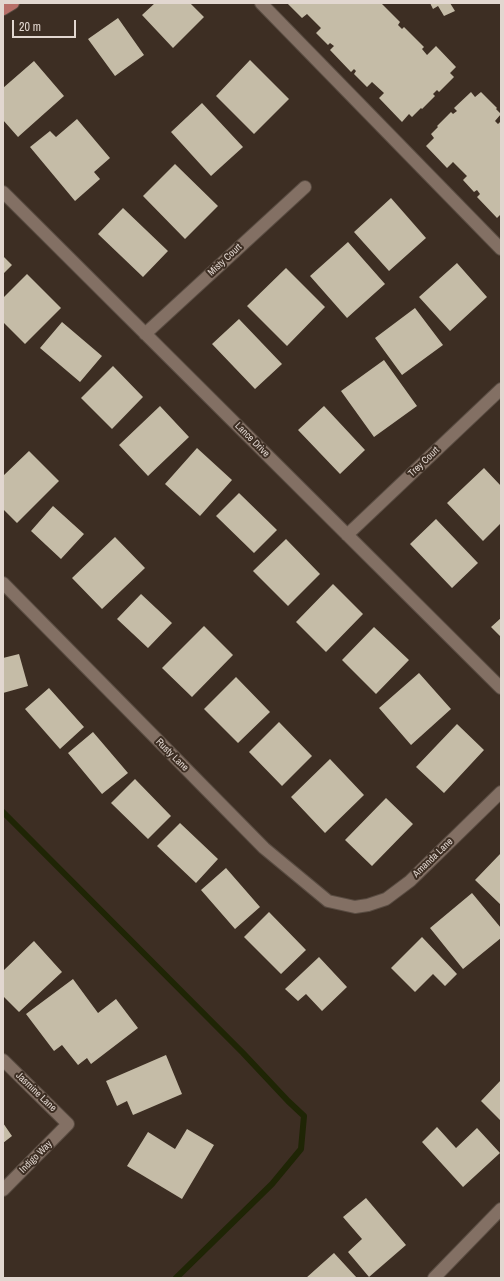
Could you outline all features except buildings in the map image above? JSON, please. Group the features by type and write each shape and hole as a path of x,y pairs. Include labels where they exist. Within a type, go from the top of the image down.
{"main road":[{"path":"3,9 13,3"}],"street":[{"path":"261,3 501,249"},
{"name":"Misty Court","path":"145,334 304,187"},
{"name":"Lance Drive","path":"3,192 501,688"},
{"name":"Trey Court","path":"347,535 501,389"},
{"name":"Rusty Lane","path":"3,583 264,848 328,901 355,907"},
{"name":"Amanda Lane","path":"355,907 368,905 386,898 410,881 501,792"},
{"name":"Jasmine Lane","path":"3,1060 68,1124"},
{"name":"Indigo Way","path":"3,1190 68,1124"},
{"path":"434,1278 501,1209"}],"waterway":[{"path":"3,812 304,1116 301,1149 272,1184 176,1278"}]}
